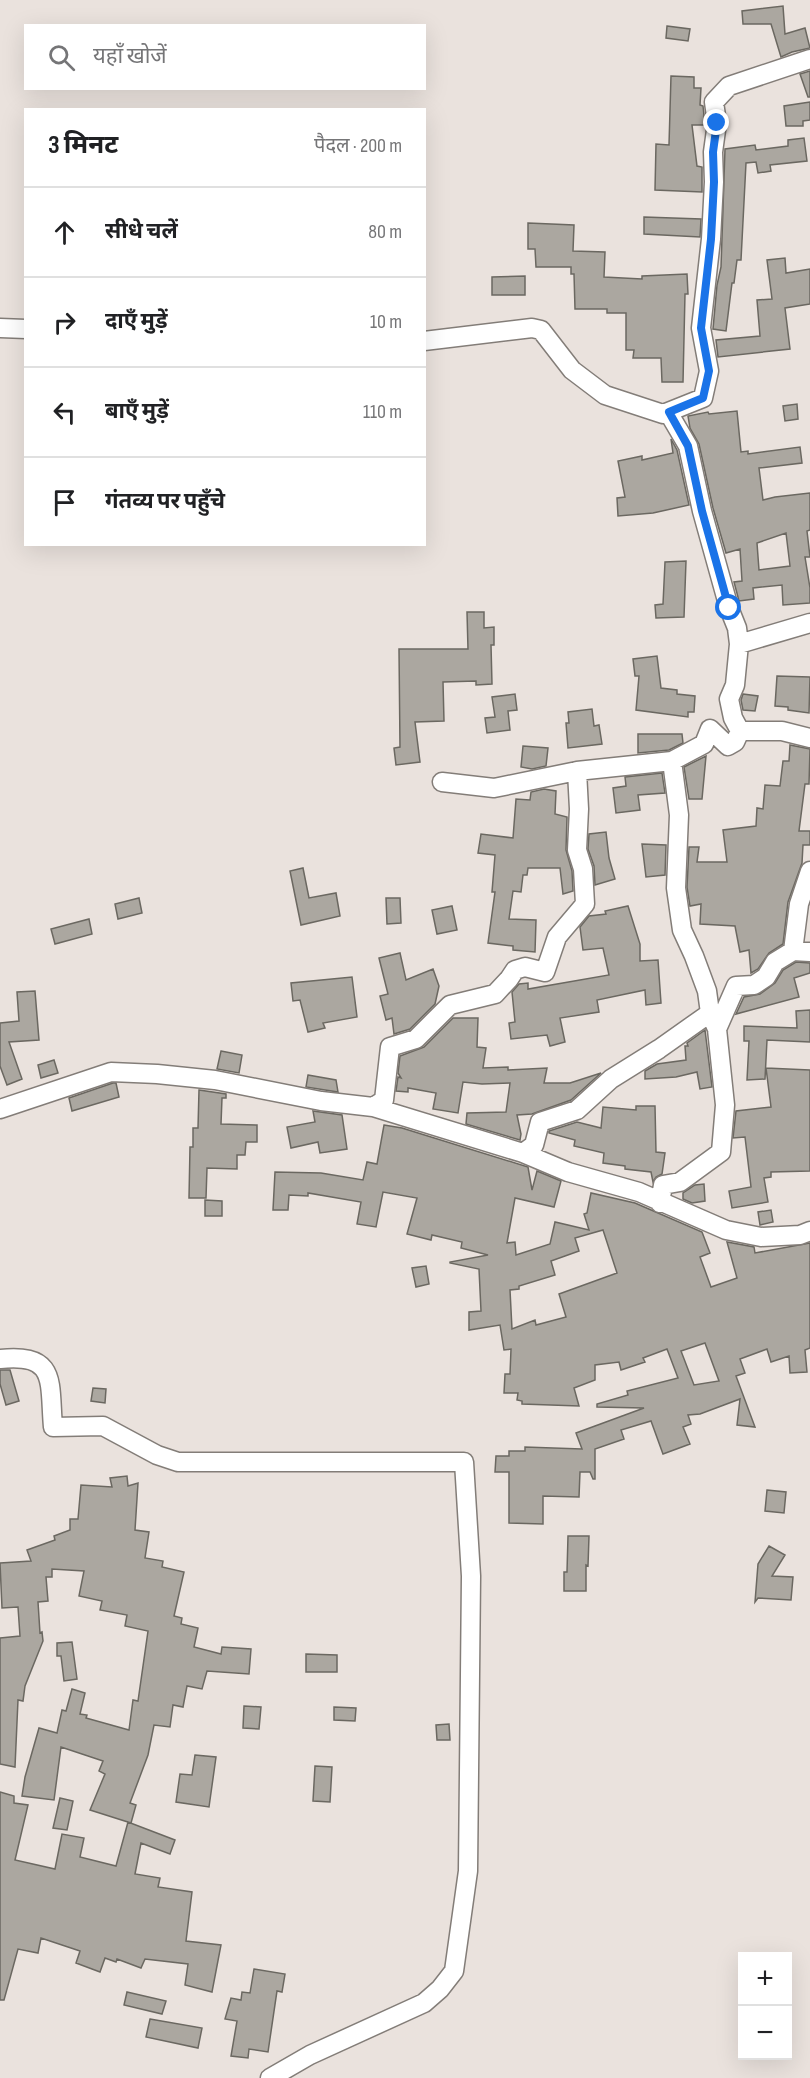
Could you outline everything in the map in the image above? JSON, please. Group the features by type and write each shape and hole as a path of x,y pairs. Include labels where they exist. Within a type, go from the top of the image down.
{"street":[{"path":"426,341 532,328 541,330 572,370 605,395 663,414 703,398 709,371 701,328 712,216 713,152 717,123 714,102 729,86 810,59"},
{"path":"0,328 24,329"},
{"path":"669,412 688,446 702,511 729,608 737,628 739,644 735,686 729,699 733,718 740,731"},
{"path":"739,644 810,623"},
{"path":"442,782 494,788 577,771 672,761 704,744 710,729 728,746 735,742 740,731"},
{"path":"740,731 782,731 810,738"},
{"path":"660,1203 663,1185 680,1182 721,1152 725,1105 707,991 682,930 676,888 679,815 672,761"},
{"path":"373,1107 384,1100 390,1047 416,1039 450,1005 495,994 515,970 525,967 545,972 556,937 585,904 583,869 577,850 579,809 577,771"},
{"path":"523,1153 534,1145 540,1122 577,1110 611,1078 659,1049 713,1021 736,986 754,985 766,977 775,962 802,952 799,904 810,871"},
{"path":"0,1109 111,1072 215,1080 321,1101 373,1107 523,1153 568,1172 639,1192 726,1230 761,1237 800,1235 810,1231"},
{"path":"0,1359 18,1357 32,1359 44,1366 48,1378 53,1427 103,1426 157,1455 178,1462 464,1462 471,1576 468,1871 454,1971 440,1989 424,2003 310,2055 270,2078"}],"building":[{"path":"783,6 785,34 805,28 810,48 781,57 771,24 743,24 742,11"},
{"path":"667,26 690,29 688,41 666,38"},
{"path":"810,71 810,97 808,97 800,74"},
{"path":"671,76 694,77 694,88 701,88 700,105 703,106 705,125 692,125 697,166 702,167 702,192 655,190 656,144 669,145"},
{"path":"810,102 810,120 803,121 803,126 786,126 784,106"},
{"path":"804,138 807,161 770,165 771,171 758,173 756,162 746,163 741,260 737,260 734,283 732,283 726,331 713,329 721,267 725,149 755,145 756,150 788,146 788,140"},
{"path":"644,217 701,219 700,237 644,234"},
{"path":"528,223 574,225 573,251 605,252 604,277 642,279 642,276 687,274 683,382 662,382 661,358 633,358 634,350 626,350 626,313 607,313 607,309 575,309 574,274 571,274 571,267 536,267 535,249 528,249"},
{"path":"785,258 786,273 810,269 810,304 785,308 790,349 718,357 716,340 760,336 757,300 772,299 767,260"},
{"path":"525,276 525,295 492,295 492,277"},
{"path":"797,404 798,419 785,421 783,406"},
{"path":"737,411 741,452 748,451 748,454 800,447 802,463 759,468 763,500 810,493 810,530 807,531 810,557 805,557 810,603 783,605 782,585 753,588 754,599 739,601 734,582 742,581 740,549 726,553 699,444 690,428 688,416 708,412 709,414","holes":["786,533 790,566 759,570 757,543"]},
{"path":"671,439 677,450 689,505 653,513 618,516 617,498 625,497 618,461 642,456 642,460 673,453"},
{"path":"686,561 684,617 656,618 655,605 663,604 665,562"},
{"path":"467,612 484,612 484,628 494,627 494,645 491,645 492,684 476,685 476,681 443,682 444,721 415,722 420,762 396,765 394,748 400,747 399,649 468,649"},
{"path":"657,656 661,688 677,690 677,694 695,696 694,712 688,712 688,717 636,710 639,676 635,676 633,659"},
{"path":"777,676 810,677 809,713 775,706"},
{"path":"515,694 517,710 508,711 510,730 487,733 485,718 495,717 492,697"},
{"path":"743,694 758,696 755,711 743,710 741,700"},
{"path":"592,709 594,726 599,725 602,744 568,748 566,723 569,723 568,712"},
{"path":"638,734 682,734 683,743 669,750 638,753"},
{"path":"790,745 810,749 809,784 805,784 799,831 810,831 810,845 803,845 802,863 788,902 783,944 769,953 758,969 751,973 749,950 740,952 735,926 700,924 701,904 690,906 687,887 689,847 699,847 697,862 727,862 723,830 756,826 757,808 763,809 765,785 780,786 783,761 789,761"},
{"path":"523,746 548,748 546,766 532,769 521,767"},
{"path":"706,756 702,799 689,799 684,767"},
{"path":"662,773 665,793 638,795 640,810 616,813 613,788 626,786 625,777"},
{"path":"544,789 556,791 555,814 567,817 566,850 572,871 573,891 563,894 560,868 528,868 527,875 523,875 521,892 513,891 509,919 536,920 535,952 513,950 513,946 488,943 495,892 492,892 495,855 478,853 481,834 513,838 516,799 530,800 531,792"},
{"path":"606,832 609,858 615,879 595,885 594,866 588,849 589,834"},
{"path":"642,844 666,845 665,875 646,877"},
{"path":"303,868 309,898 336,893 340,916 301,925 290,871"},
{"path":"139,898 142,913 118,919 115,904"},
{"path":"386,898 400,898 401,923 387,924"},
{"path":"452,906 457,930 437,934 432,910"},
{"path":"628,906 640,944 640,961 658,960 661,1003 646,1005 645,990 597,1000 599,1012 560,1018 565,1042 550,1046 547,1035 511,1039 509,1023 515,1022 512,992 519,984 528,983 528,989 609,975 603,948 583,950 580,927 589,916 606,914 605,911"},
{"path":"89,919 92,934 55,944 51,929"},
{"path":"400,953 406,980 433,969 439,986 435,1004 410,1029 394,1034 392,1018 386,1020 380,996 388,994 379,958"},
{"path":"796,962 810,963 810,973 794,978 799,997 736,1014 744,997 760,994 775,983 783,970"},
{"path":"352,977 357,1017 323,1023 325,1028 308,1032 300,1000 293,1001 291,983"},
{"path":"35,991 39,1040 9,1042 22,1079 7,1085 0,1066 0,1023 19,1021 17,992"},
{"path":"810,1010 810,1042 767,1040 765,1079 747,1080 749,1041 744,1041 744,1026 797,1028 796,1011"},
{"path":"453,1018 478,1018 477,1047 486,1048 483,1068 508,1067 508,1070 547,1068 544,1083 570,1083 601,1073 571,1100 532,1114 517,1115 520,1140 466,1124 467,1113 506,1112 510,1083 463,1082 458,1113 433,1109 436,1093 408,1088 408,1092 396,1091 398,1077 401,1078 398,1073 400,1056 424,1047"},
{"path":"705,1030 712,1087 700,1089 697,1072 676,1077 645,1079 645,1071 657,1064 686,1060 685,1046 688,1046 687,1043"},
{"path":"221,1051 242,1055 239,1073 217,1069"},
{"path":"54,1060 58,1073 41,1078 38,1065"},
{"path":"766,1068 810,1070 810,1171 771,1172 771,1177 764,1178 768,1202 732,1208 729,1191 751,1187 745,1137 733,1138 736,1111 771,1107"},
{"path":"308,1075 336,1080 338,1092 306,1087"},
{"path":"116,1083 119,1097 72,1111 69,1098"},
{"path":"199,1090 226,1094 226,1098 222,1098 221,1124 257,1125 257,1142 246,1142 245,1155 237,1155 237,1169 207,1168 206,1198 189,1198 190,1147 193,1147 193,1128 198,1128"},
{"path":"636,1106 655,1106 656,1152 665,1153 662,1174 653,1182 651,1172 625,1169 625,1166 603,1163 604,1153 574,1146 575,1140 549,1133 549,1131 577,1122 601,1128 603,1107 636,1110"},
{"path":"313,1111 342,1115 347,1149 320,1153 318,1142 291,1148 287,1127 315,1122"},
{"path":"384,1125 402,1128 528,1167 532,1190 537,1171 561,1181 554,1207 515,1198 507,1243 515,1242 516,1255 550,1244 555,1222 589,1230 584,1214 587,1213 591,1193 635,1203 702,1232 710,1253 700,1257 711,1287 737,1278 727,1242 754,1247 755,1253 810,1243 810,1348 805,1350 807,1372 790,1373 789,1356 771,1362 767,1349 740,1359 745,1373 736,1376 755,1427 737,1425 740,1399 700,1414 688,1415 691,1424 683,1427 690,1444 663,1454 651,1421 621,1430 624,1439 595,1449 595,1479 590,1472 580,1472 579,1497 543,1496 543,1524 509,1523 509,1472 495,1472 496,1456 509,1456 509,1451 525,1451 525,1447 582,1449 576,1433 644,1408 597,1407 597,1404 628,1395 627,1391 678,1378 667,1349 643,1358 645,1362 621,1370 619,1362 595,1365 595,1380 574,1388 579,1406 522,1404 522,1401 517,1400 518,1393 504,1393 505,1374 510,1374 511,1349 504,1350 500,1325 469,1330 469,1312 481,1311 479,1269 450,1263 488,1255 461,1248 462,1242 432,1235 431,1240 407,1234 417,1198 383,1192 376,1227 357,1224 361,1202 308,1193 308,1196 289,1195 288,1210 273,1210 275,1172 321,1173 363,1180 367,1162 377,1164","holes":["603,1230 617,1273 559,1294 566,1317 536,1325 535,1320 512,1329 510,1290 519,1289 519,1286 555,1275 551,1261 579,1251 575,1238","705,1343 719,1381 694,1385 681,1351"]},
{"path":"704,1184 705,1201 692,1203 683,1199 683,1193 695,1185"},
{"path":"205,1200 222,1201 222,1216 205,1216"},
{"path":"771,1210 773,1222 760,1225 758,1212"},
{"path":"426,1266 429,1284 416,1287 412,1268"},
{"path":"0,1370 10,1370 19,1401 6,1405 0,1384"},
{"path":"93,1388 106,1389 105,1403 91,1401"},
{"path":"127,1476 128,1486 138,1483 135,1530 149,1532 145,1558 163,1561 162,1567 184,1572 174,1616 182,1618 181,1624 198,1628 194,1647 221,1654 222,1647 251,1649 249,1674 207,1671 202,1689 187,1686 183,1707 173,1705 170,1727 154,1725 148,1755 130,1803 136,1805 131,1823 90,1810 105,1774 99,1771 103,1761 61,1747 54,1800 22,1796 39,1728 57,1733 62,1710 66,1711 72,1689 85,1693 80,1714 87,1715 86,1718 129,1730 133,1700 138,1701 148,1631 125,1626 127,1615 100,1610 102,1601 79,1596 84,1571 52,1569 52,1577 46,1577 48,1601 38,1602 40,1633 42,1632 43,1641 25,1686 23,1701 18,1700 15,1767 0,1764 0,1638 20,1636 18,1607 2,1608 0,1563 31,1561 27,1550 55,1540 54,1536 70,1530 70,1519 78,1519 81,1485 112,1487 110,1478"},
{"path":"767,1490 786,1492 784,1513 765,1511"},
{"path":"568,1536 589,1536 586,1591 564,1591"},
{"path":"769,1546 785,1555 772,1576 793,1577 791,1600 758,1598 755,1602 758,1564"},
{"path":"72,1642 77,1679 64,1681 61,1656 57,1656 57,1643"},
{"path":"306,1654 337,1655 337,1672 306,1672"},
{"path":"244,1706 261,1707 259,1729 243,1728"},
{"path":"334,1707 356,1708 355,1721 334,1720"},
{"path":"449,1724 450,1740 437,1740 436,1725"},
{"path":"195,1755 216,1757 209,1807 176,1802 180,1774 192,1775"},
{"path":"315,1766 332,1767 330,1802 313,1801"},
{"path":"0,1792 14,1796 14,1803 28,1805 15,1860 55,1869 62,1834 84,1838 80,1857 116,1866 128,1822 175,1840 170,1854 141,1843 135,1874 160,1878 158,1887 192,1892 186,1941 221,1945 212,1992 185,1985 188,1964 145,1959 141,1968 117,1959 116,1962 105,1958 100,1972 76,1963 80,1951 41,1938 38,1953 18,1949 4,2000 0,2000"},
{"path":"60,1798 73,1801 67,1830 53,1828"},
{"path":"254,1969 285,1974 282,1992 277,1991 268,2052 249,2049 248,2058 231,2056 237,2021 225,2019 231,1998 241,2000 242,1992 250,1993"},
{"path":"127,1992 166,2001 162,2014 124,2005"},
{"path":"150,2019 202,2028 198,2048 146,2037"}],"route":[{"path":"717,123 713,152 711,239 701,328 709,371 703,398 669,412 688,446 702,511 729,608"}]}
